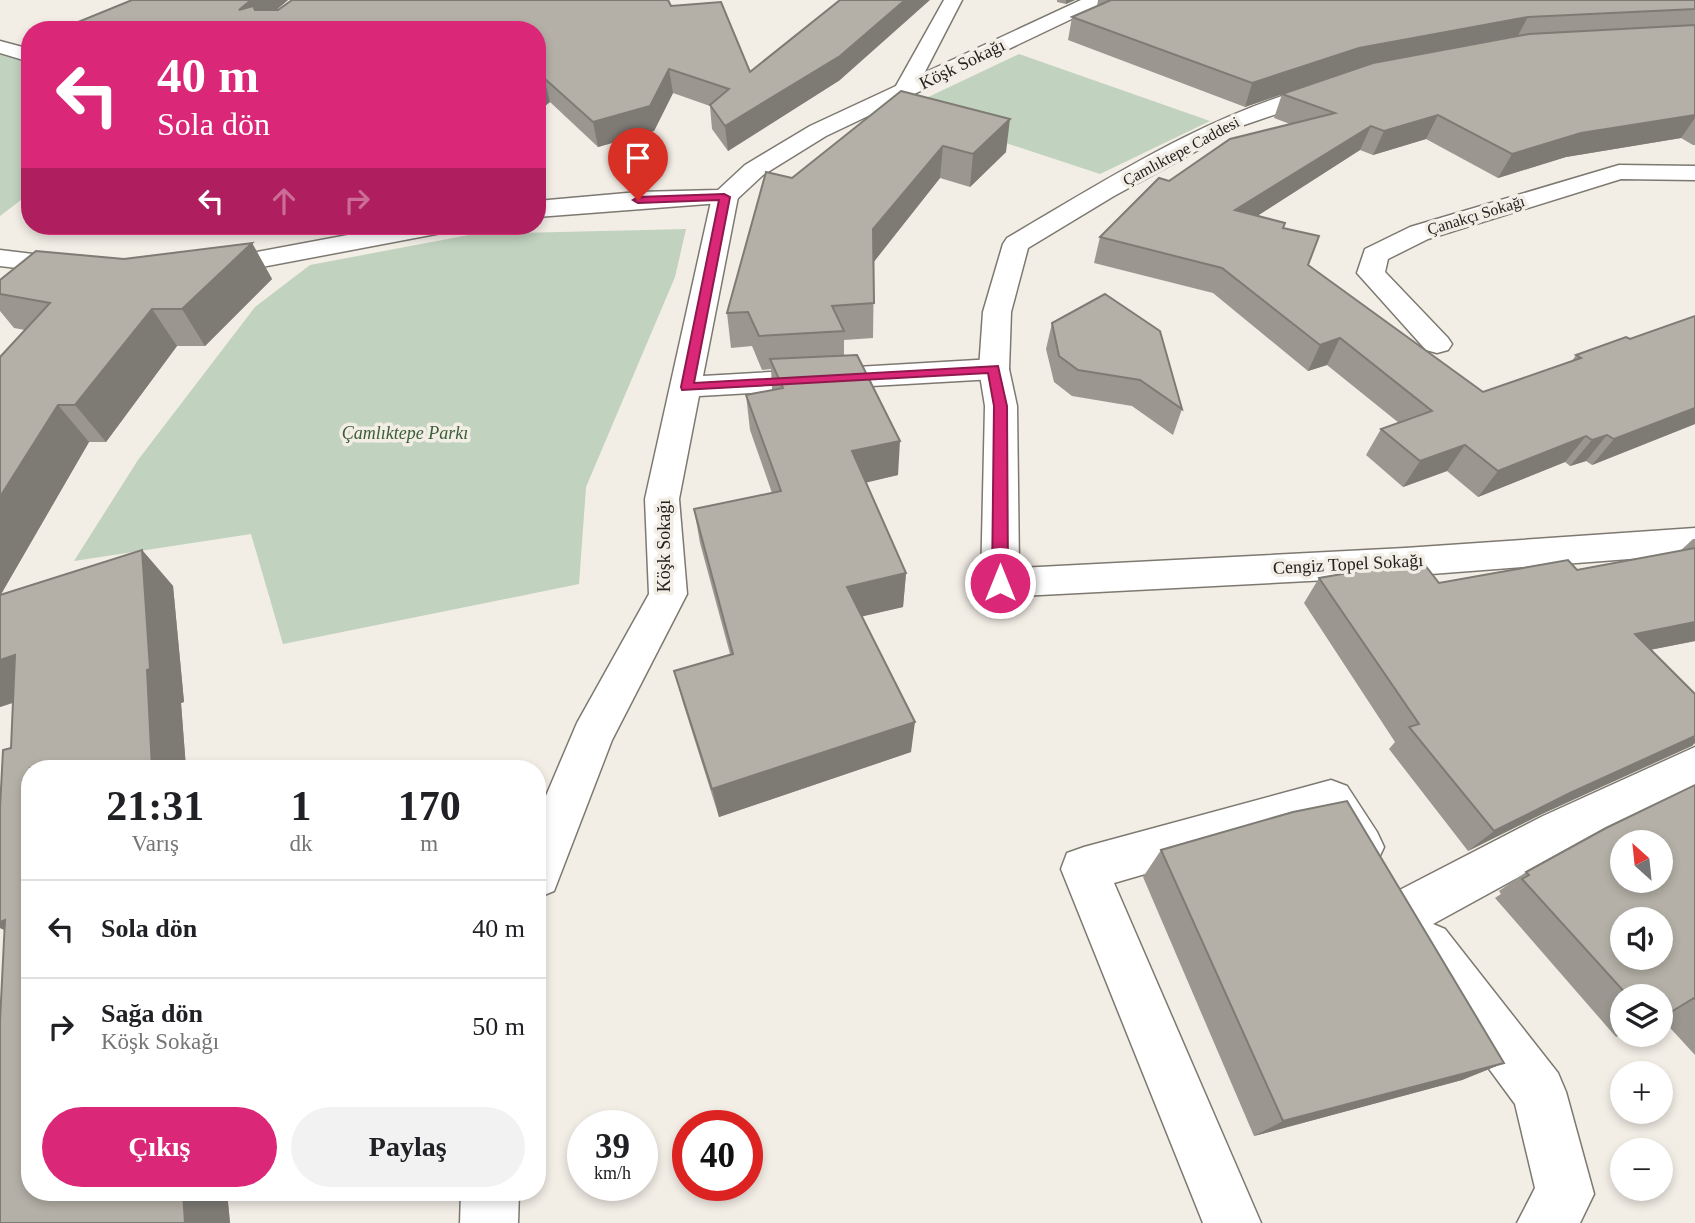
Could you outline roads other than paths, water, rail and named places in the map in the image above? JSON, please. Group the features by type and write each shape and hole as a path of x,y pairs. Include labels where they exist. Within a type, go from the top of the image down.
{"street":[{"path":"903,93 953,0"},
{"name":"Köşk Sokağı","path":"546,852 592,736 668,594 662,499 724,197 754,170 818,131 1096,0"},
{"path":"0,47 21,53"},
{"name":"Çamlıktepe Caddesi","path":"1000,583 1001,406 994,369 997,312 1016,244 1105,191 1236,120 1346,83"},
{"name":"Çanakçı Sokağı","path":"1437,344 1371,273 1374,255 1419,233 1619,172 1695,173"},
{"path":"546,208 638,200 724,197"},
{"path":"186,264 241,263 389,235"},
{"path":"0,258 62,267 104,266"},
{"path":"687,387 994,369"},
{"name":"Cengiz Topel Sokağı","path":"1000,583 1391,563 1695,541"},
{"path":"1405,914 1559,831 1695,766"},
{"path":"1232,1223 1084,869 1331,800 1405,914 1539,1092 1565,1194 1546,1223"},
{"path":"489,1223 490,1201"}],"park label":[{"name":"Çamlıktepe Parkı","path":"405,433"}]}
